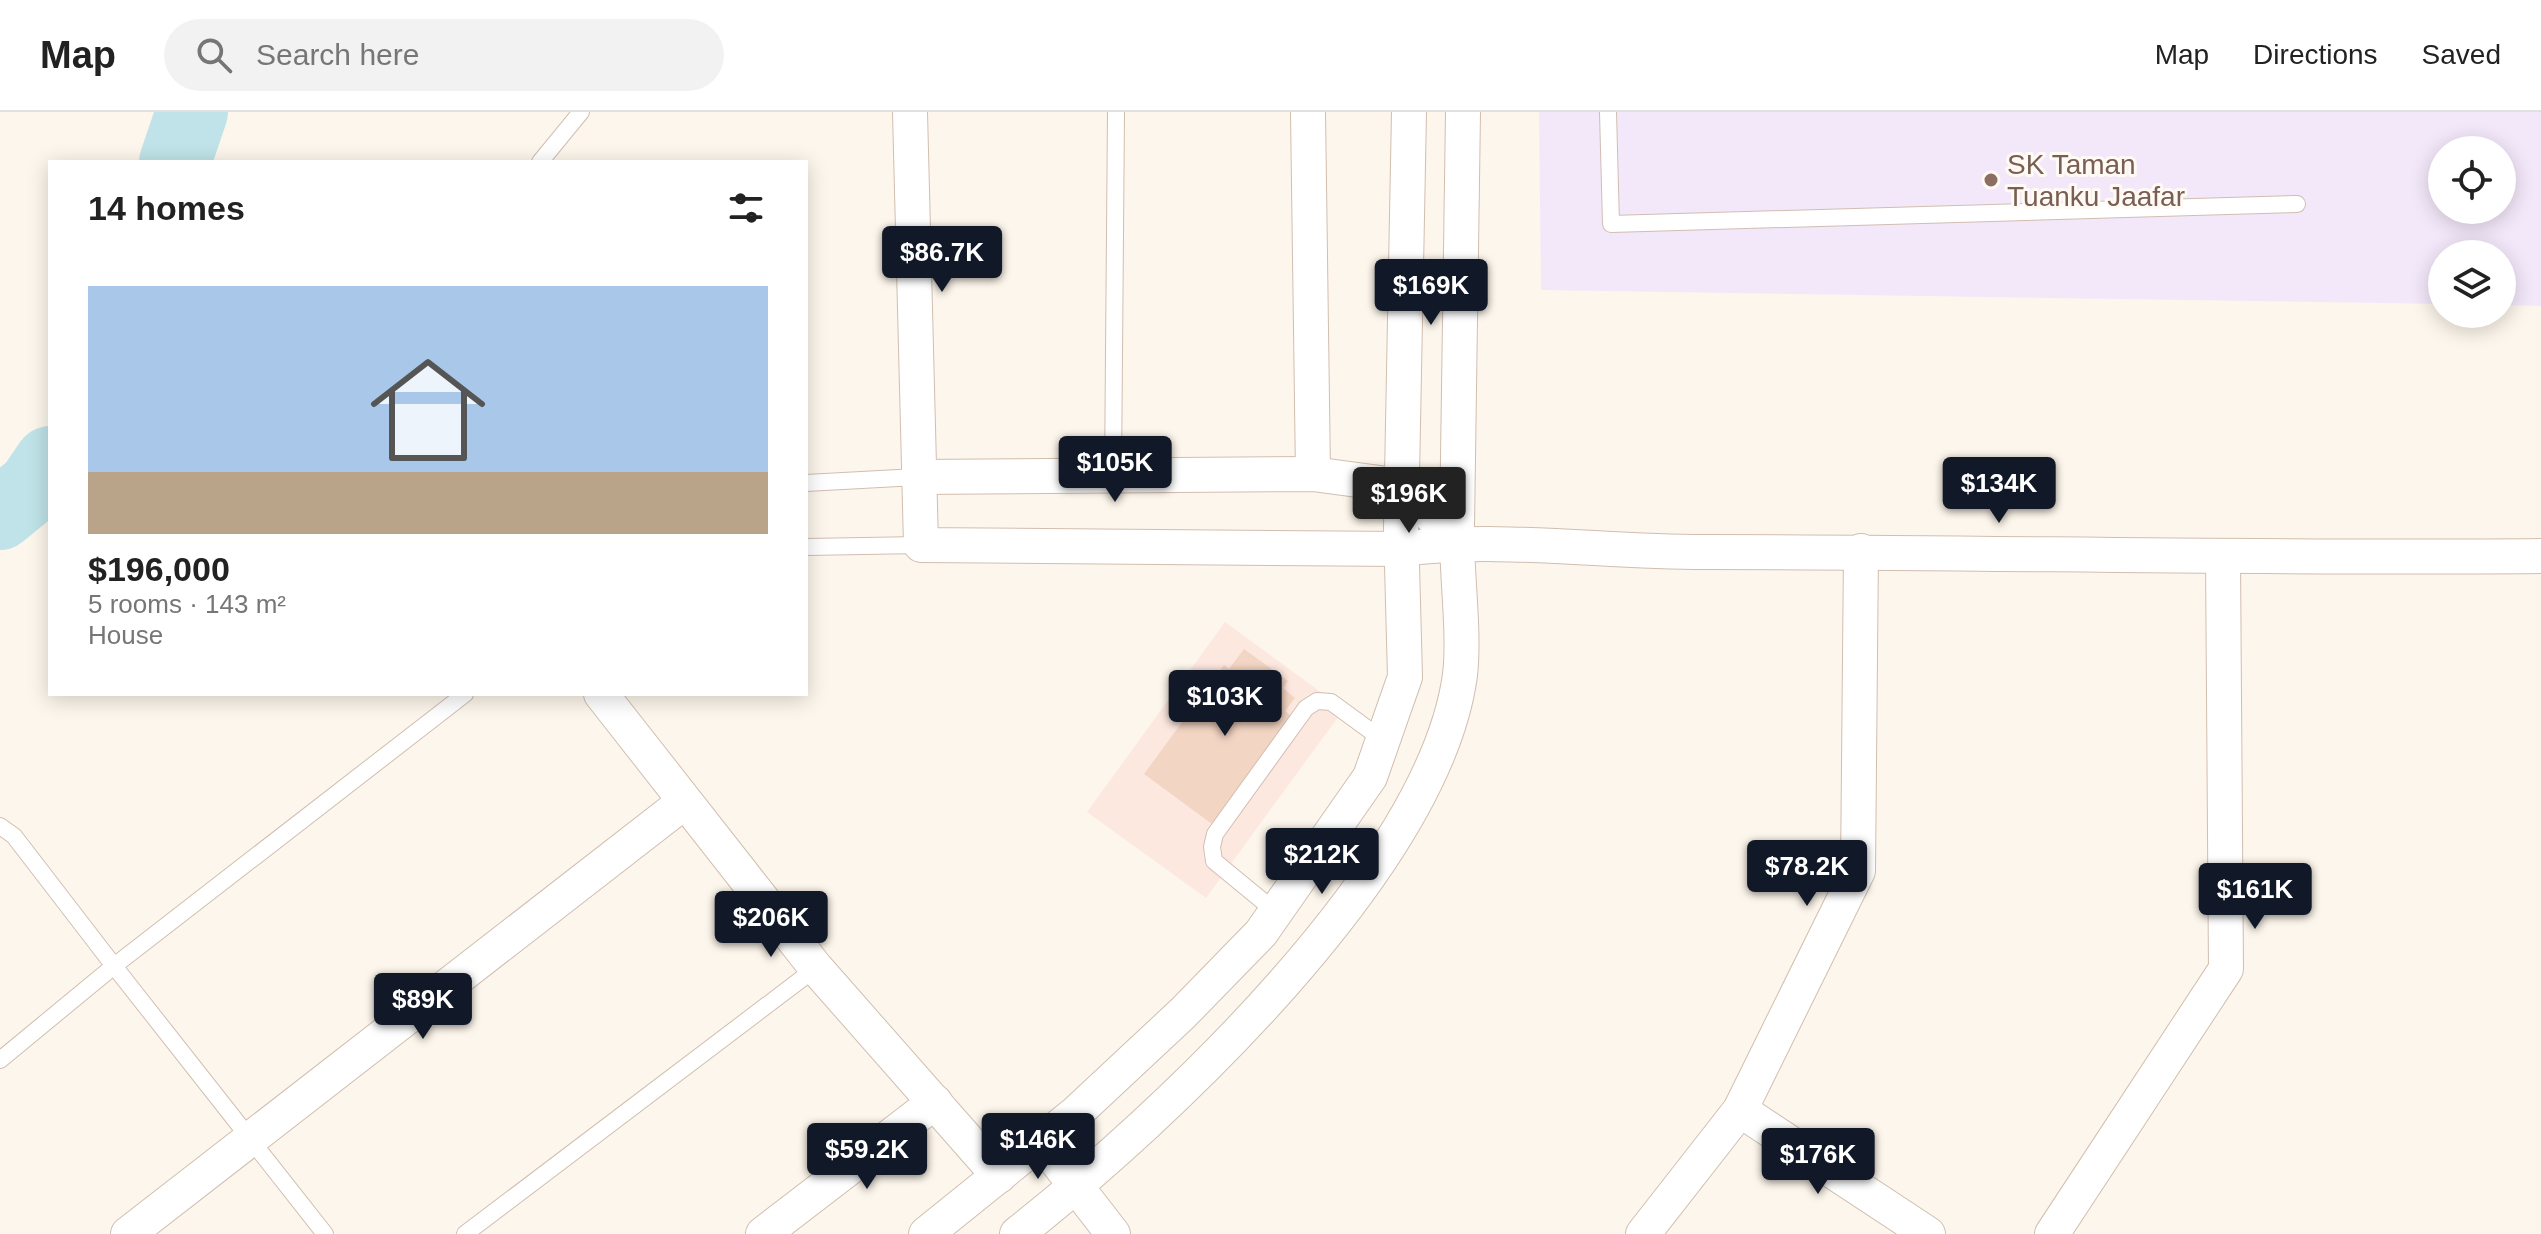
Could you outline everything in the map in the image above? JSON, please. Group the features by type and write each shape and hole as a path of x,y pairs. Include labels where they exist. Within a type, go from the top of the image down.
{"street":[{"path":"910,112 921,545 1402,549 1457,542 1706,552 1861,551 2223,558 2541,556"},
{"path":"1308,112 1313,474"},
{"path":"926,1234 1041,1141 1183,1013 1261,933 1370,777 1405,677 1402,486 1409,112"},
{"path":"1017,1234 1076,1188 1249,1024 1335,922 1403,823 1440,752 1460,675 1457,542 1463,112"},
{"path":"917,477 1313,474 1402,486 1457,542"},
{"path":"1643,1234 1740,1110 1858,871 1861,551"},
{"path":"2052,1234 2226,969 2223,558"},
{"path":"603,696 683,803 816,968 999,1176"},
{"path":"128,1234 683,803"},
{"path":"763,1234 935,1102"},
{"path":"1740,1110 1928,1234"},
{"path":"1041,1141 1113,1234"}],"lane":[{"path":"542,160 581,112"},
{"path":"1113,475 1116,112"},
{"path":"1608,112 1611,224 2297,204"},
{"path":"808,483 917,477"},
{"path":"808,547 921,545"},
{"path":"0,1060 114,966 462,696"},
{"path":"1276,912 1214,861 1212,847 1215,834 1306,708 1317,701 1331,702 1383,740"},
{"path":"0,826 14,836 248,1140 325,1234"},
{"path":"465,1234 816,968"}],"shaded area":[{"name":"SK Taman Tuanku Jaafar","path":"1539,112 2541,112 2541,306 2516,305 2516,240 2428,240 2428,304 1541,290"},
{"path":"1225,622 1344,709 1206,898 1087,812"}],"building":[{"path":"1244,649 1288,681 1283,688 1295,698 1285,711 1295,719 1216,827 1144,774 1224,665 1229,669"}],"waterway":[{"path":"176,160 192,112"},
{"path":"0,514 33,487 48,465"}],"place":[{"name":"SK Taman Tuanku Jaafar","path":"1991,180"}]}
